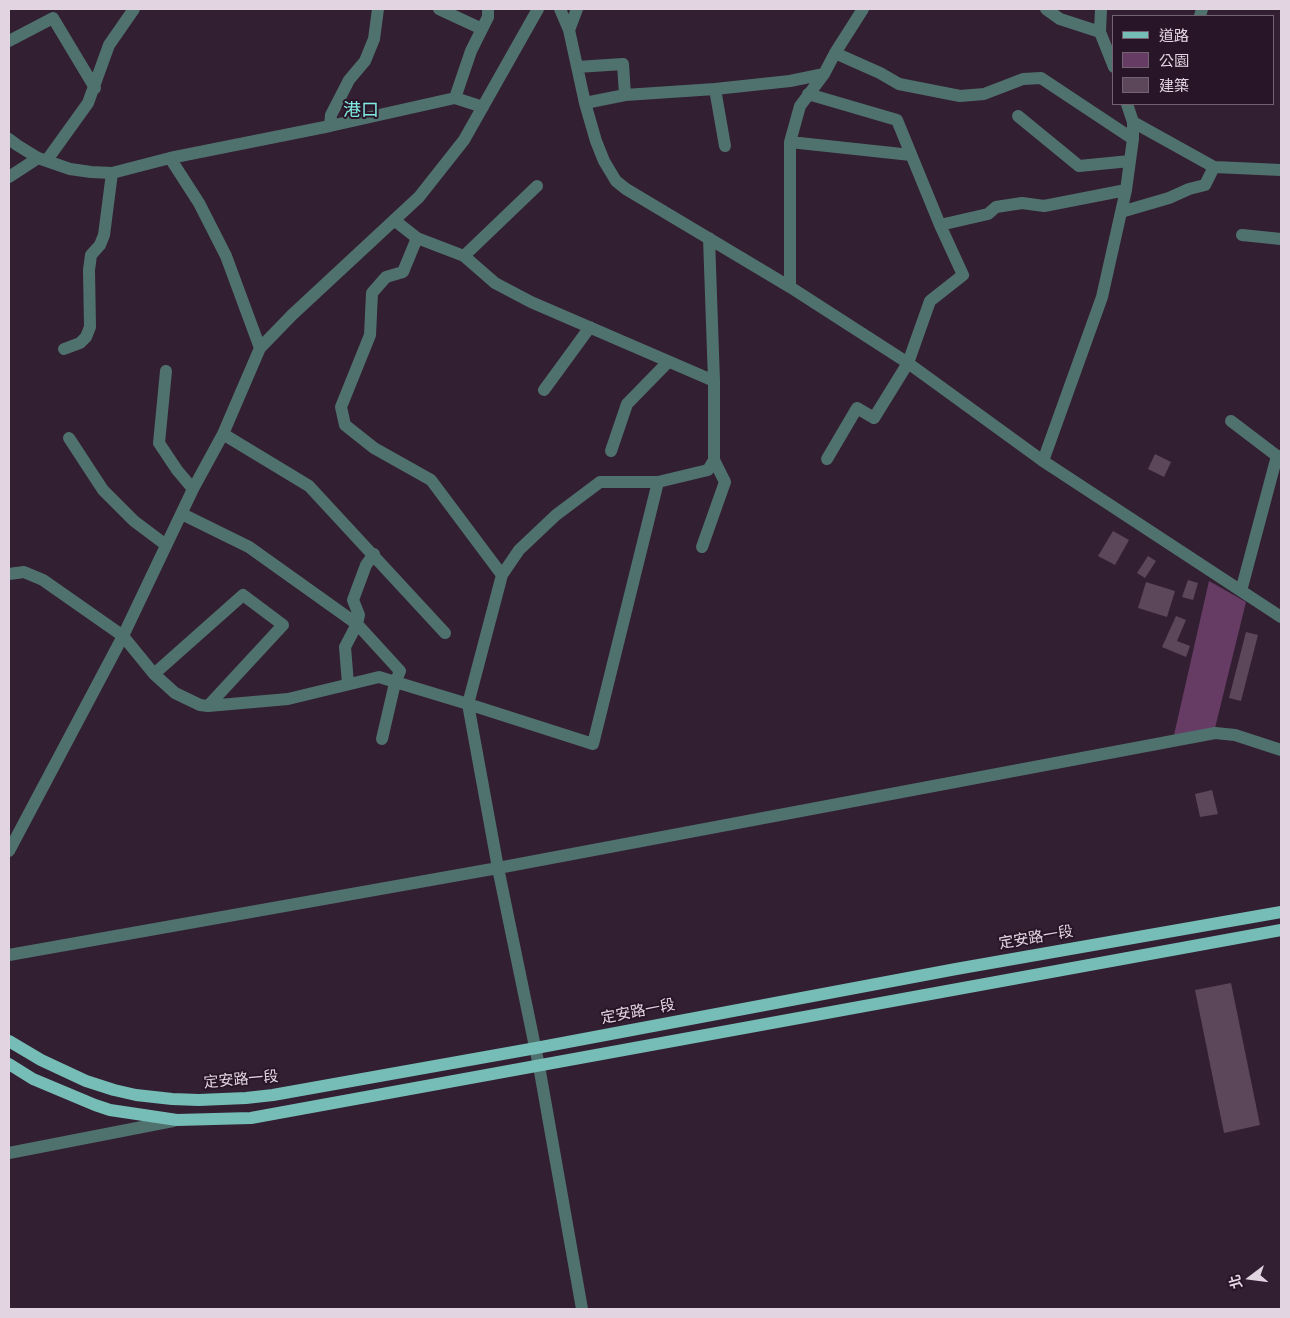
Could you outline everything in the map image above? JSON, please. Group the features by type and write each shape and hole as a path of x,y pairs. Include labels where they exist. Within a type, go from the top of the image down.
{"main road":[{"name":"定安路一段","path":"9,1041 41,1060 99,1086 136,1095 199,1100 246,1098 273,1095 536,1048 946,971 1281,912"},
{"path":"9,1064 33,1079 95,1105 129,1114 177,1120 251,1118 1281,930"}],"street":[{"path":"9,177 42,159 88,103 109,45 134,9"},
{"path":"330,126 331,115 349,80 365,61 374,40 378,9"},
{"path":"439,9 482,29"},
{"path":"455,98 471,51 488,16 488,9"},
{"path":"9,851 123,636 193,490 223,434 260,348 292,314 419,197 464,140 538,9"},
{"path":"560,9 569,30 585,103 600,152 616,181 790,287 908,362 1043,462 1281,617"},
{"path":"569,30 577,9"},
{"path":"790,287 790,142 800,106 824,74 864,9"},
{"path":"1046,9 1060,18 1100,32"},
{"path":"1101,9 1100,32 1112,62"},
{"path":"9,41 53,18 95,88"},
{"path":"835,54 899,84 960,96 984,94 1023,79 1042,78 1133,139"},
{"path":"578,68 623,64 624,95"},
{"path":"585,103 624,95 715,89 790,81 824,74"},
{"path":"715,89 725,146"},
{"path":"808,94 897,120 940,225 963,275 930,301 908,362 874,418 857,408 826,459"},
{"path":"9,138 17,145 42,159 70,169 112,173 170,158 330,126 455,98 483,107"},
{"path":"1043,462 1102,297 1126,190 1133,139 1133,122 1127,105"},
{"path":"1018,116 1078,166 1130,161"},
{"path":"1133,122 1214,167 1281,170"},
{"path":"790,142 911,155"},
{"path":"170,158 198,203 226,256 260,348"},
{"path":"1121,212 1205,185 1214,167"},
{"path":"64,349 80,343 86,338 90,326 89,270 91,255 100,245 104,235 112,173"},
{"path":"464,256 536,186"},
{"path":"940,225 988,214 996,207 1022,204 1044,206 1126,190"},
{"path":"394,220 417,238 464,256 495,283 531,302 714,381"},
{"path":"1242,235 1281,239"},
{"path":"417,238 403,272 386,277 372,293 370,335 341,407 345,426 374,448 431,480 502,575"},
{"path":"702,548 725,482 714,460 714,381 709,238"},
{"path":"544,390 590,327"},
{"path":"611,452 627,404 668,362"},
{"path":"166,371 159,443 193,490"},
{"path":"1231,421 1279,456 1241,591"},
{"path":"223,434 309,486 374,554 445,633"},
{"path":"69,438 102,490 134,521 166,545"},
{"path":"582,1309 536,1048 498,868 468,704 502,575 519,550 556,515 600,482 658,482 708,470 714,460"},
{"path":"9,574 24,572 42,580 123,636 154,674 175,693 200,705 208,706 288,699 379,677 593,744 658,482"},
{"path":"182,514 249,547 357,624 400,671 395,683 382,739"},
{"path":"348,684 346,647 357,624 359,615 353,600 366,565 374,554"},
{"path":"154,674 243,594 283,625 208,706"},
{"path":"9,955 498,868 1215,733 1236,735 1281,750"},
{"path":"9,1153 177,1120"}],"green space":[{"path":"1209,581 1246,602 1215,728 1174,735"}],"building":[{"path":"1155,454 1171,462 1164,477 1148,469"},
{"path":"1113,531 1129,540 1115,565 1098,556"},
{"path":"1148,556 1156,561 1145,578 1137,573"},
{"path":"1188,580 1198,583 1193,600 1182,597"},
{"path":"1146,582 1175,591 1167,617 1138,608"},
{"path":"1176,616 1186,620 1177,641 1190,646 1186,657 1162,647"},
{"path":"1246,632 1258,635 1241,701 1229,698"},
{"path":"1212,790 1218,814 1200,817 1195,794"},
{"path":"1231,983 1260,1125 1224,1133 1195,990"}],"district":[{"name":"港口","path":"361,111"}]}
